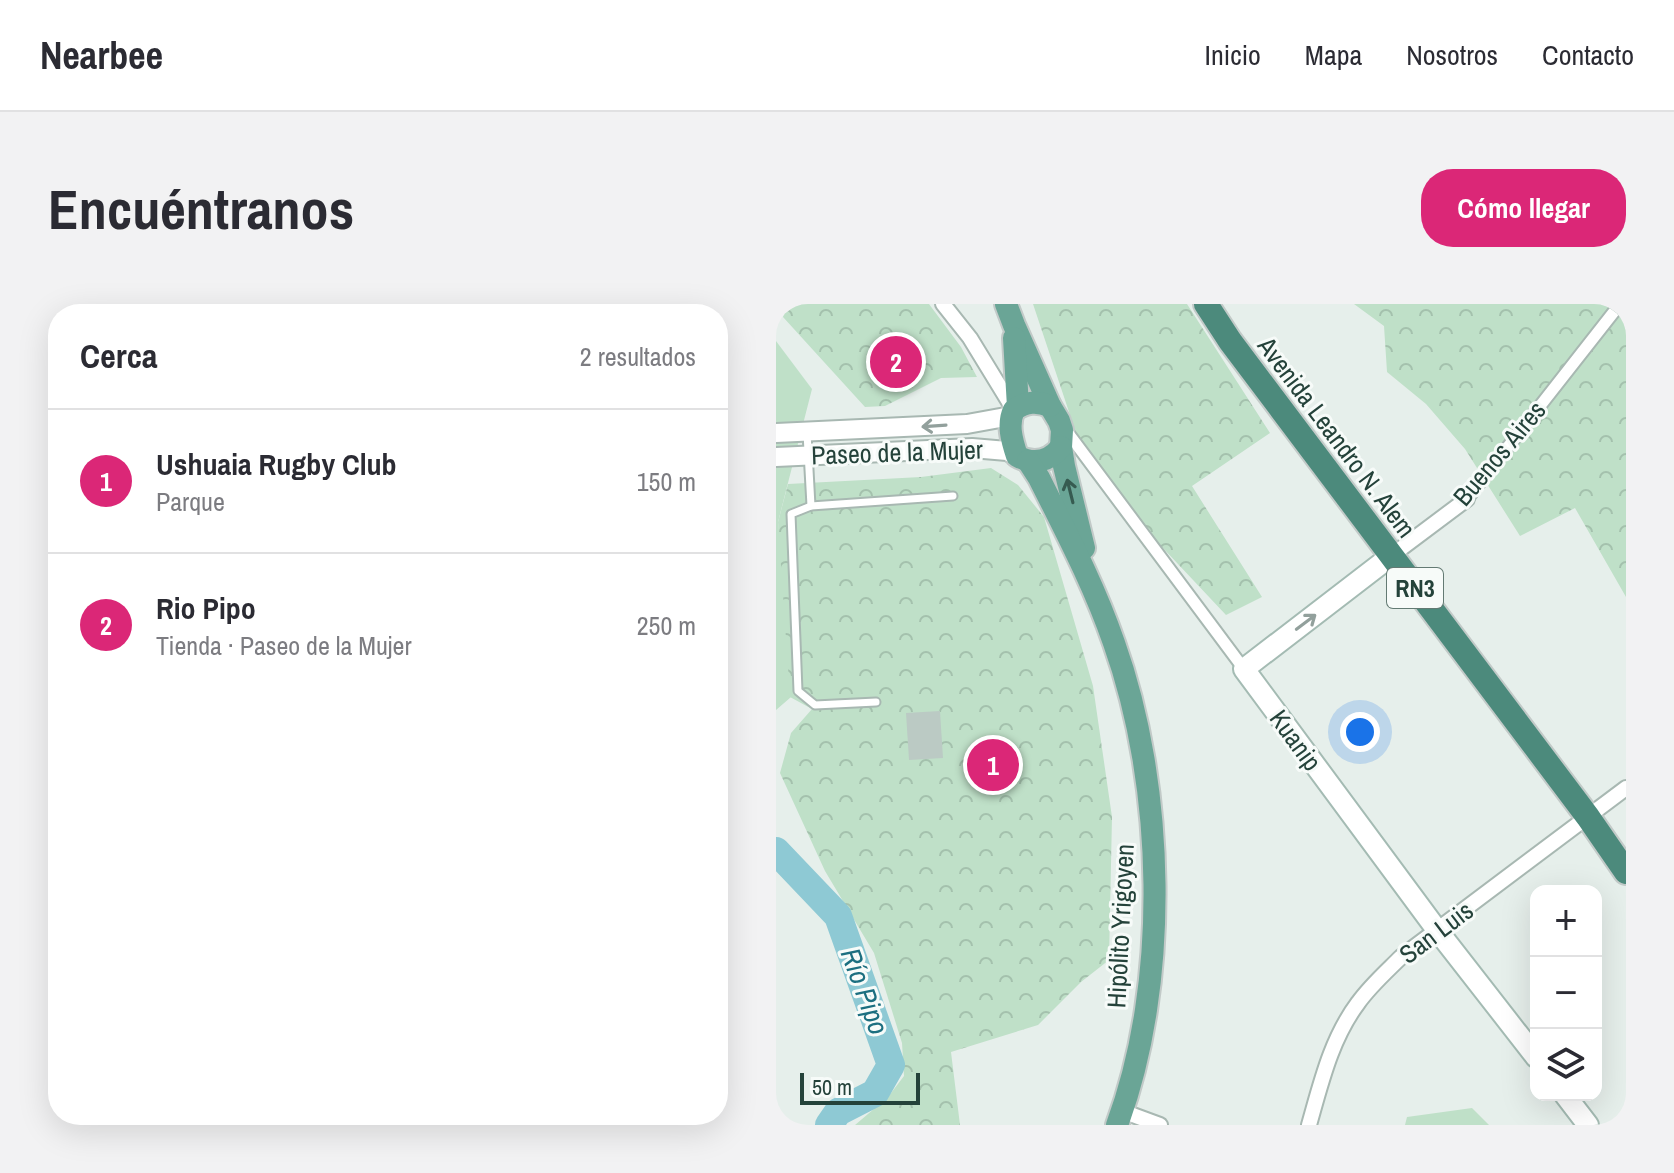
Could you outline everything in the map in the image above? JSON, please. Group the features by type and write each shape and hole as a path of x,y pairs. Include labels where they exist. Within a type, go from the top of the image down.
{"highway":[{"name":"Avenida Leandro N. Alem","path":"1206,304 1230,341 1588,817 1626,872"}],"main road":[{"path":"1010,314 1062,430 1061,447 1057,452 1034,462 1022,458 1011,436 1015,411 1010,314"},
{"path":"1015,411 1034,402 1055,413"},
{"name":"Hipólito Yrigoyen","path":"1061,447 1094,589"},
{"name":"Hipólito Yrigoyen","path":"1022,458 1039,478 1094,589 1115,645 1144,765 1155,883 1152,950 1146,1008 1136,1060 1119,1118"},
{"name":"Buenos Aires","path":"1244,669 1391,556"},
{"name":"Kuanip","path":"1244,669 1437,930 1530,1049"},
{"path":"1570,1101 1588,1125"}],"street":[{"path":"943,304 970,338 1015,411"},
{"name":"Buenos Aires","path":"1391,556 1467,499 1620,304"},
{"name":"Paseo de la Mujer","path":"776,433 967,424 1015,411"},
{"name":"Kuanip","path":"1055,413 1244,669"},
{"name":"Paseo de la Mujer","path":"776,457 984,448 1007,451 1022,458"},
{"name":"San Luis","path":"1309,1125 1327,1063 1340,1032 1374,983 1401,957 1626,788"},
{"path":"1119,1118 1160,1125"}],"lane":[{"path":"806,431 811,506"},
{"path":"876,702 815,705 798,691 791,514 811,506 953,496"}],"green space":[{"path":"786,304 929,304 961,347 977,377 941,378 885,406 865,407 783,317"},
{"path":"1033,304 1187,304 1270,433 1192,486 1262,597 1226,615 1113,495 1085,460"},
{"path":"1354,304 1626,304 1626,597 1575,508 1520,536 1465,449 1426,404 1387,372 1384,326"},
{"path":"776,341 812,389 778,522 798,691 776,710"},
{"path":"991,468 1018,485 1044,517 1093,686 1112,817 1109,960 1081,982 1038,1025 951,1052 960,1125 855,1125 888,1097 904,1076 902,1043 874,953 825,871 780,773 791,733 812,709 790,697 778,522 788,484 921,477"},
{"path":"1472,1108 1489,1125 1405,1125 1407,1117"}],"building":[{"path":"940,711 943,758 909,760 906,713"}],"waterway":[{"name":"Río Pipo","path":"776,851 838,916 891,1065 875,1093 838,1112 829,1125"}],"place":[{"name":"Rio Pipo","path":"896,362"},
{"name":"Ushuaia Rugby Club","path":"993,765"}]}
